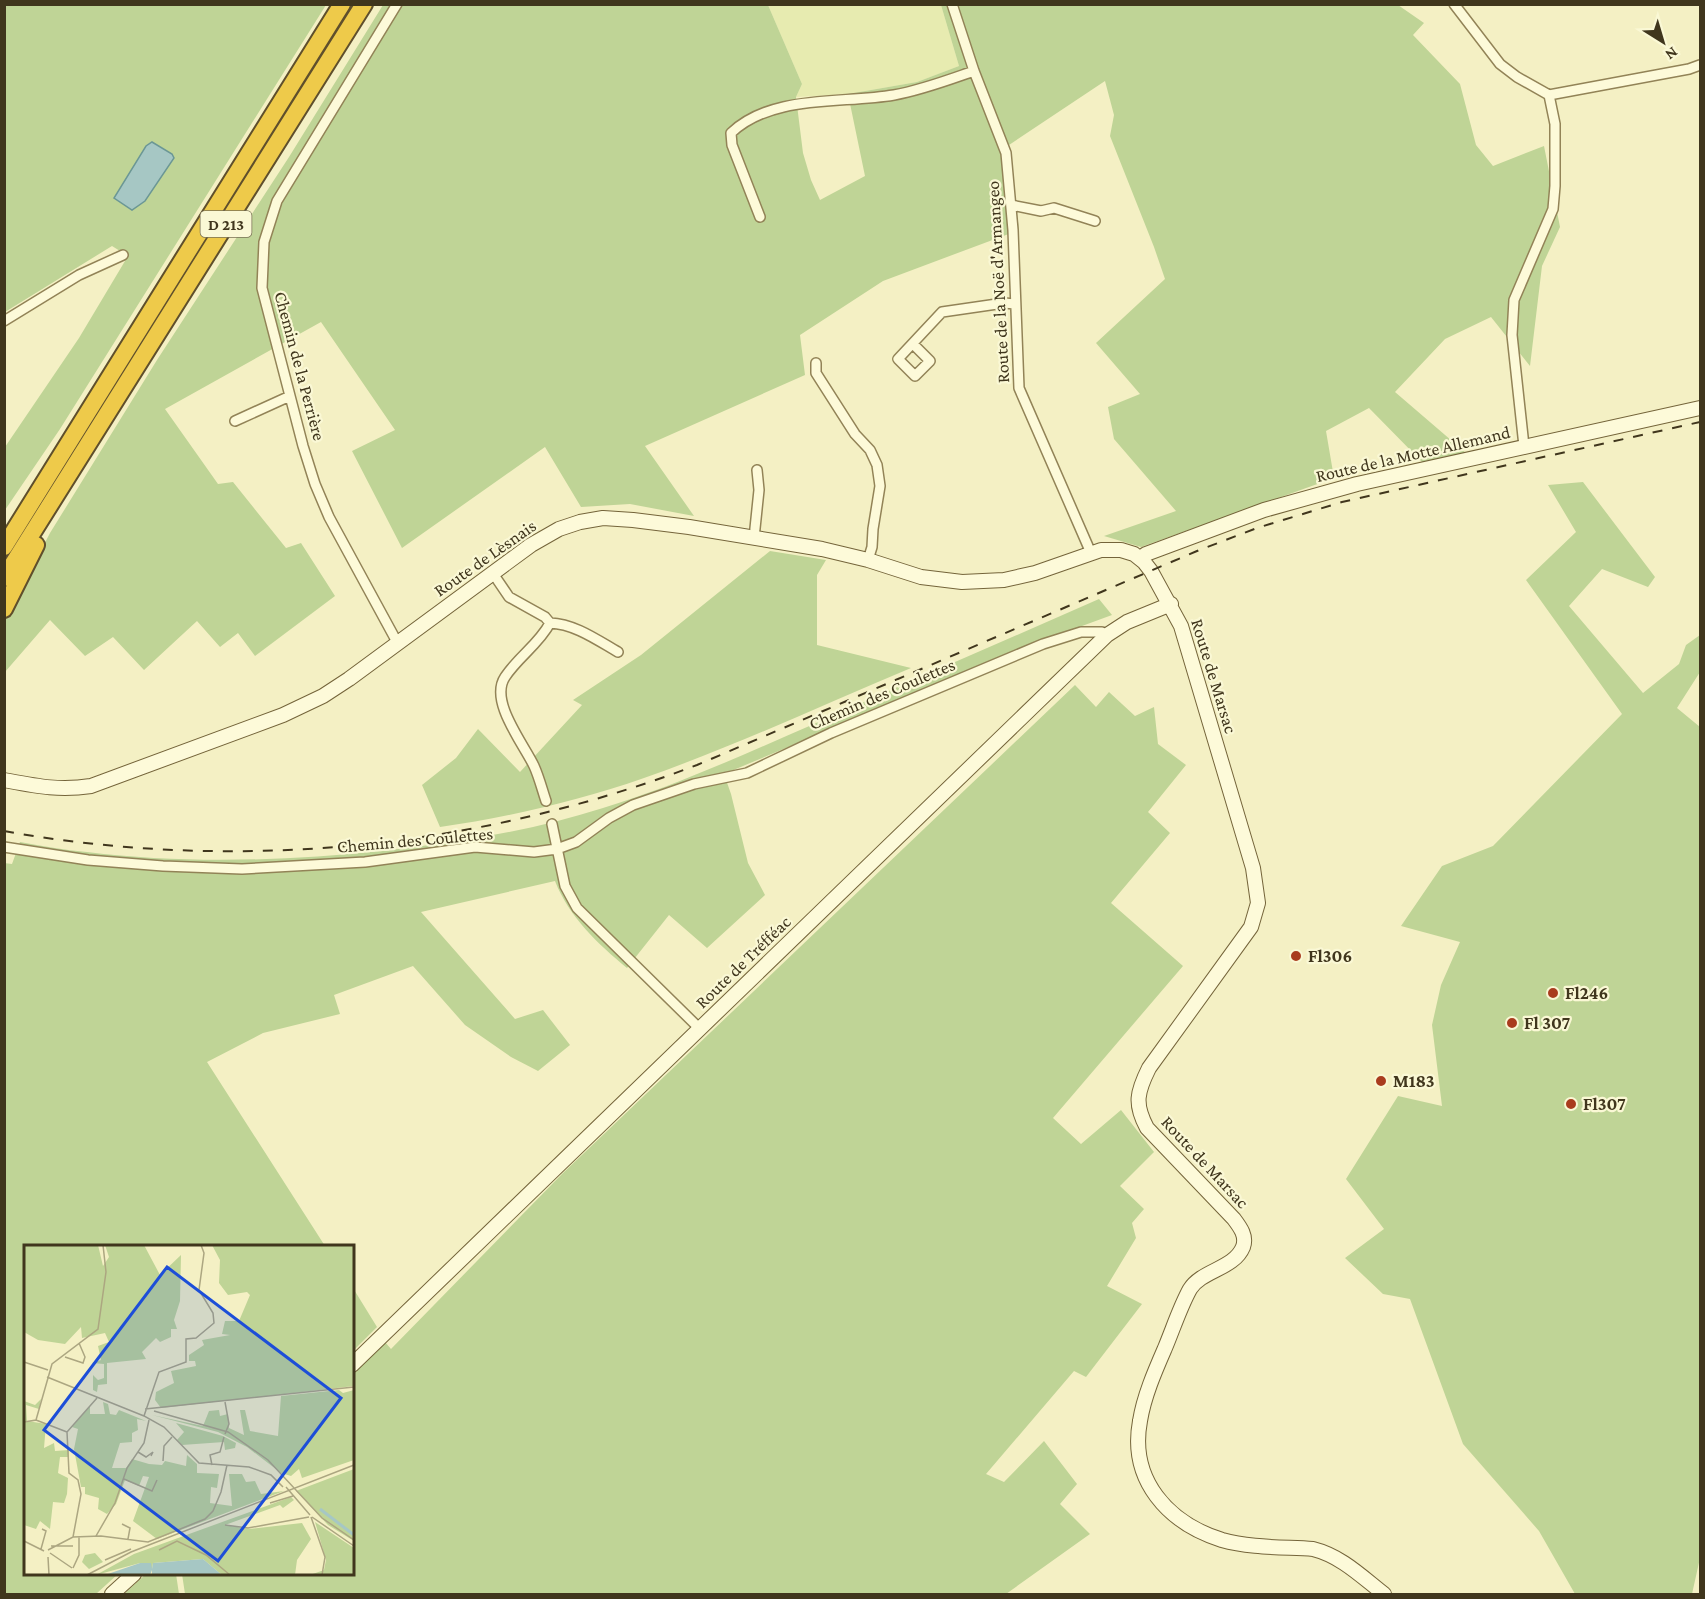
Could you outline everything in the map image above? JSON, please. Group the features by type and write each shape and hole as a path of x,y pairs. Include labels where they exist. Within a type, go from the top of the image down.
{"highway":[{"name":"D 213","path":"4,547 342,4"},
{"name":"D 213","path":"4,578 364,4"},
{"path":"4,609 37,544 83,465 88,443"},
{"path":"4,529 25,501 40,488"}],"street":[{"name":"Chemin de la Perrière","path":"397,4 277,201 264,242 262,288 306,456 329,517 397,642"},
{"name":"Route de la Noë d'Armangeo","path":"952,4 974,71 1006,153 1011,205 1019,388 1091,553"},
{"path":"1454,4 1500,64 1516,77 1549,95 1701,65"},
{"path":"760,216 732,145 730,133 741,123 778,106 895,95 916,91 974,71"},
{"path":"1524,446 1512,335 1514,300 1552,209 1555,186 1555,124 1549,95"},
{"path":"1011,205 1041,211 1054,208 1095,221"},
{"path":"4,321 79,275 123,255"},
{"path":"913,344 942,312 1004,303 1015,304"},
{"path":"816,363 816,373 855,434 870,450 877,465 880,486 872,547 868,560"},
{"path":"235,420 290,396"},
{"name":"Route de la Motte Allemand","path":"1140,558 1264,510 1357,484 1701,408"},
{"path":"754,538 759,490 757,470"},
{"name":"Route de Lèsnais","path":"4,780 46,788 72,789 109,780 248,729 323,696 531,544 559,529 580,522 603,518 689,526 822,549 868,560 921,577 962,582 1004,580 1035,573 1109,549 1121,550 1140,558"},
{"path":"1140,558 1151,571 1171,604"},
{"path":"492,572 509,597 545,617 550,623 562,624 591,636 618,652"},
{"name":"Route de Tréfféac","path":"354,1363 1107,635 1127,622 1171,604"},
{"name":"Route de Marsac","path":"1171,604 1187,646 1253,868 1258,903 1251,927 1149,1068 1138,1092 1140,1116 1147,1128 1234,1219 1242,1229 1245,1240 1242,1250 1234,1258 1201,1278 1189,1292 1143,1405 1138,1445 1139,1457 1154,1495 1184,1522 1225,1541 1325,1552 1351,1567 1384,1594"},
{"path":"546,801 535,769 503,708 500,690 504,677 543,636 550,623"},
{"name":"Chemin des Coulettes","path":"4,847 88,860 163,866 242,868 365,862 475,848 534,852 557,849 576,842 609,818 633,805 694,784 747,773 831,733 1043,644 1081,633 1102,632 1107,635"},
{"path":"552,824 565,886 577,908 700,1029"},
{"path":"112,1594 133,1575"}],"green space":[{"path":"5,5 326,5 60,429 5,510 5,447 79,338 128,256 112,246 5,312"},
{"path":"383,5 768,5 802,84 796,97 803,153 820,200 865,176 848,94 917,82 959,66 941,5 1398,5 1424,23 1413,35 1460,84 1476,145 1493,166 1544,146 1560,227 1542,266 1530,366 1491,317 1445,339 1395,392 1466,453 1424,464 1369,408 1326,431 1334,478 1141,547 1104,536 1176,511 1114,439 1108,407 1140,394 1096,343 1165,279 1110,136 1114,115 1105,81 1009,145 1019,230 883,281 800,335 805,375 645,446 694,516 630,504 581,507 545,447 402,548 352,451 395,430 321,322 165,409 218,484 233,482 286,548 301,543 335,596 255,656 238,633 220,647 197,621 144,670 113,637 85,656 50,620 5,672 5,607 23,585 50,533 157,360 289,157"},
{"path":"768,5 941,5 959,66 917,82 848,94 796,97 802,84"},
{"path":"1583,482 1655,577 1648,587 1602,569 1569,606 1643,693 1679,664 1686,645 1700,635 1700,672 1677,708 1700,727 1700,1558 1692,1594 1575,1594 1539,1531 1463,1444 1410,1299 1383,1294 1345,1258 1384,1229 1346,1179 1398,1096 1442,1106 1432,1025 1441,985 1460,942 1401,926 1442,866 1493,846 1622,714 1526,580 1576,532 1548,485"},
{"path":"770,551 826,560 817,575 817,645 911,668 745,739 644,778 543,807 440,827 422,785 456,758 478,729 520,772 582,705 573,700 641,655"},
{"path":"1099,599 1112,615 1033,644 724,774 748,863 765,895 707,948 669,915 627,968 605,949 576,918 555,881 421,912 515,1019 543,1010 570,1045 538,1071 511,1057 465,1025 413,966 334,995 340,1014 263,1033 207,1062 324,1245 24,1245 24,1575 117,1575 96,1594 5,1594 4,863 12,864 20,842 123,856 197,860 270,859 409,848 521,830 576,816 683,780"},
{"path":"1075,685 1096,707 1109,692 1135,716 1154,707 1158,744 1186,765 1148,812 1170,833 1111,903 1183,966 1053,1118 1081,1144 1121,1110 1154,1152 1120,1186 1144,1209 1132,1223 1136,1238 1107,1286 1142,1304 1086,1377 1074,1371 986,1474 1004,1482 1044,1441 1077,1484 1060,1504 1090,1534 1006,1594 185,1594 182,1575 354,1575 354,1372 385,1342 391,1349 562,1174"},
{"path":"354,1290 377,1327 354,1350"},
{"path":"145,1575 176,1575 179,1594 124,1594"}],"water":[{"path":"152,142 172,154 174,158 145,201 132,210 114,198 146,146"}],"railway":[{"path":"4,831 92,844 180,850 268,851 355,845 442,834 529,817 614,794 697,765 1197,551 1257,528 1342,502 1700,422"}],"place":[{"name":"Fl306","path":"1296,956"},
{"name":"Fl246","path":"1553,993"},
{"name":"Fl 307","path":"1512,1023"},
{"name":"M183","path":"1381,1081"},
{"name":"Fl307","path":"1571,1104"}]}
